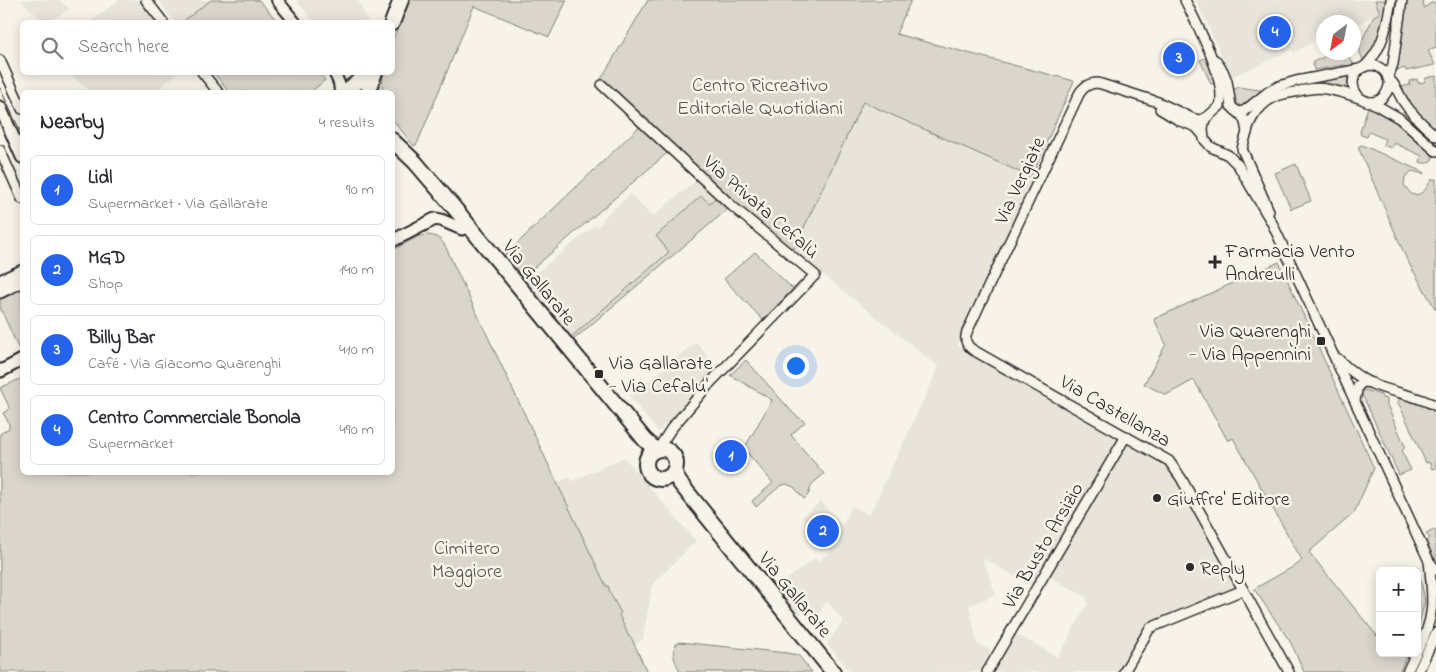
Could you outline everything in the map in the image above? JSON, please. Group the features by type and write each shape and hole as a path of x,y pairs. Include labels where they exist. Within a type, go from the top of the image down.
{"main road":[{"path":"393,20 401,0"},
{"path":"348,90 366,75"},
{"path":"369,90 375,75"},
{"path":"376,90 377,75"},
{"path":"0,107 20,152"},
{"path":"395,136 415,162"},
{"name":"Via Gallarate","path":"395,143 415,162 654,451"},
{"name":"Via Gallarate","path":"395,156 408,168 654,451"},
{"path":"395,240 434,220 441,220 462,230"},
{"path":"0,281 20,271"},
{"path":"0,292 20,282"},
{"path":"0,371 20,361"},
{"name":"Via Gallarate","path":"665,449 673,455 676,463 670,474 657,478 649,473 646,465 654,451 665,449"},
{"name":"Via Gallarate","path":"670,474 825,672"},
{"name":"Via Gallarate","path":"670,474 679,482 833,672"}],"street":[{"path":"146,0 161,20"},
{"path":"277,0 293,20"},
{"path":"1185,0 1211,56 1221,90 1221,104 1207,117 1203,125 1203,135 1208,145 1230,156 1238,165 1272,223 1429,561 1436,570"},
{"path":"1360,98 1353,89 1353,78 1373,58 1380,47 1387,24 1391,0"},
{"path":"1370,102 1376,101 1385,95 1389,86 1388,78 1393,64 1402,0"},
{"path":"1211,56 1222,71 1229,88 1232,106 1244,120 1247,133"},
{"path":"0,60 20,105"},
{"path":"1215,110 1227,108 1244,111 1278,86 1375,66 1384,71 1394,83 1400,97 1410,111 1436,136"},
{"path":"204,75 216,90"},
{"path":"335,75 339,83 346,90"},
{"name":"Via Vergiate","path":"966,342 967,332 1080,92 1089,84 1098,83 1158,102 1195,120 1207,117"},
{"name":"Via Privata Cefalù","path":"602,85 732,206 815,275 710,383 670,429 654,451"},
{"path":"1272,223 1268,204 1243,151 1243,142 1248,125 1257,112 1269,100 1279,95 1323,88 1360,98 1399,118 1436,151"},
{"name":"Via Vergiate","path":"1140,97 1180,121 1196,126 1203,135"},
{"path":"1220,152 1234,150 1243,142"},
{"path":"0,150 20,195"},
{"name":"Via Castellanza","path":"966,342 973,350 1169,461 1181,478 1289,672"},
{"path":"1334,354 1347,367 1372,383"},
{"path":"1355,400 1358,386 1363,382 1372,383 1427,401 1436,406"},
{"name":"Via Busto Arsizio","path":"988,672 1126,436"},
{"path":"1421,646 1426,638 1432,615 1433,604 1429,561"},
{"path":"1124,672 1150,628 1242,590"},
{"path":"1418,672 1436,634"},
{"path":"1407,672 1414,657"}],"shaded area":[{"path":"20,0 59,0 70,9 51,20 42,20"},
{"path":"119,0 145,0 160,20 93,20"},
{"path":"158,0 211,0 185,20 173,20"},
{"path":"296,0 358,0 367,20 312,20"},
{"path":"1196,0 1375,0 1381,13 1361,22 1361,15 1316,15 1316,40 1294,53 1292,50 1231,77"},
{"path":"71,75 175,75 158,90 89,90"},
{"path":"863,101 1036,179 1012,233 957,345 1122,436 1035,588 985,559 983,560 996,594 969,606 977,643 991,651 979,672 850,672 827,644 843,621 827,601 813,623 803,611 799,614 777,587 815,558 819,562 830,551 802,517 821,501 842,526 852,506 869,515 939,367 793,251"},
{"path":"698,179 716,197 710,203 701,196 656,236 669,252 571,337 526,282 595,225 597,227 603,218 631,194 652,217"},
{"path":"696,342 718,369 658,432 629,396"},
{"path":"1127,437 1167,462 1242,594 1153,625 1123,672 995,672 1016,634 1058,657 1088,603 1086,597 1046,575"},
{"path":"624,457 696,541 652,585 643,639 635,645 632,637 629,637 608,586 606,587 557,483 570,477 572,481"}],"green space":[{"path":"211,0 259,0 276,20 185,20"},
{"path":"407,0 567,0 549,37 474,6 417,144 414,146 395,122 395,90 382,90 383,75 395,75 395,34"},
{"name":"Centro Ricreativo Editoriale Quotidiani","path":"648,0 911,0 896,34 1074,81 1031,177 863,102 793,251 734,204 601,79"},
{"path":"1375,0 1387,0 1377,40 1364,61 1361,55 1361,42 1374,16 1380,13"},
{"path":"1406,0 1423,0 1424,8 1431,3 1436,3 1436,47 1428,50 1435,65 1406,71 1405,68 1397,70"},
{"path":"1205,58 1217,83 1211,84 1200,60"},
{"path":"1317,60 1351,60 1355,66 1349,68 1345,65 1314,70 1313,62"},
{"path":"216,75 321,75 325,80 313,90 227,90"},
{"path":"1436,76 1436,131 1412,105 1400,87 1410,85 1409,81 1417,79 1418,83 1424,82 1426,78"},
{"path":"1347,77 1348,89 1325,84 1310,85 1253,112 1251,110 1272,93 1292,86"},
{"path":"1238,87 1260,90 1260,93 1248,104 1240,108 1232,91"},
{"path":"1368,107 1397,123 1432,153 1432,160 1428,163 1420,162 1422,156 1394,143 1391,148 1383,145 1385,139 1369,132 1367,137 1361,135 1360,132"},
{"path":"639,127 667,153 522,278 503,257"},
{"path":"1362,145 1423,172 1424,174 1412,171 1405,177 1404,185 1411,194 1421,193 1432,179 1436,179 1436,310 1407,260 1358,147"},
{"path":"1296,164 1311,201 1291,209 1275,173"},
{"path":"701,196 710,203 716,197 729,208 573,340 571,337 669,252 656,236"},
{"name":"Cimitero Maggiore","path":"419,236 434,236 446,247 606,586 608,586 621,613 619,615 647,672 0,672 0,434 9,428 9,423 3,413 10,409 0,388 20,379 20,475 395,475 395,249"},
{"path":"755,252 793,289 763,320 724,279"},
{"path":"1279,262 1374,468 1354,513 1309,552 1376,635 1376,657 1406,657 1399,672 1304,672 1291,643 1254,589 1302,560 1233,438 1228,441 1194,380 1166,395 1144,384 1166,344 1154,319"},
{"path":"20,273 20,352 0,307 0,284"},
{"path":"746,360 794,414 805,422 791,435 824,474 812,484 808,495 804,499 794,487 786,484 780,486 756,507 752,501 773,483 744,449 772,400 730,375"},
{"path":"1365,390 1387,399 1387,405 1405,446 1402,452 1411,470 1399,475 1361,392"},
{"path":"1401,398 1426,406 1436,412 1436,468 1432,469 1429,462 1426,463 1397,403"},
{"path":"1436,529 1436,562 1426,541 1430,538 1426,534"},
{"path":"1421,581 1425,601 1421,617"},
{"path":"679,642 798,655 812,672 680,672 673,652"}],"tram line":[{"path":"0,88 20,131"}],"place":[{"name":"Centro Commerciale Bonola","path":"1275,32"},
{"name":"Billy Bar","path":"1179,58"},
{"name":"Farmacia Vento Andreulli","path":"1215,262"},
{"name":"Via Quarenghi - Via Appennini","path":"1321,341"},
{"name":"Via Gallarate - Via Cefalu'","path":"599,374"},
{"name":"Lidl","path":"731,456"},
{"name":"Giuffre' Editore","path":"1157,498"},
{"name":"MGD","path":"823,531"},
{"name":"Reply","path":"1190,567"}]}
